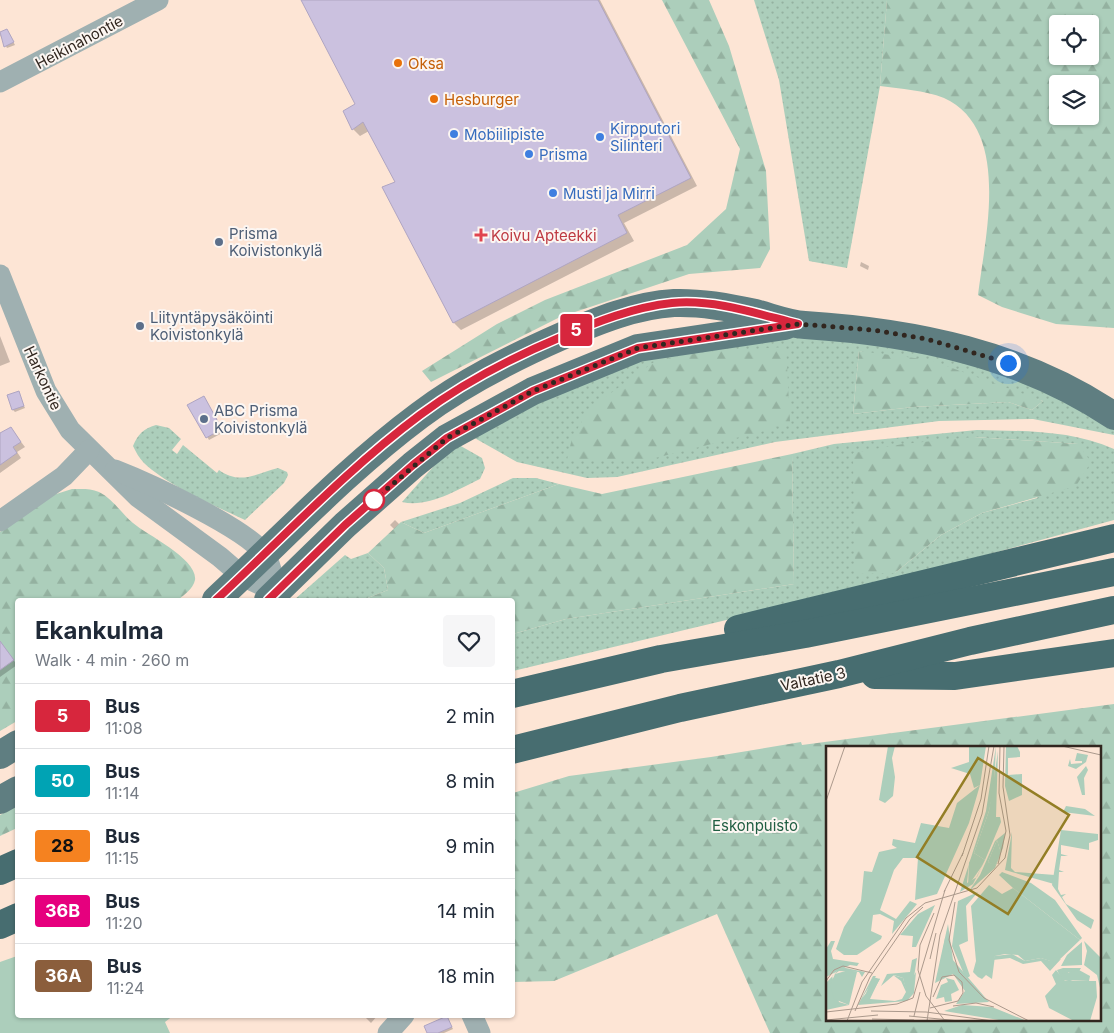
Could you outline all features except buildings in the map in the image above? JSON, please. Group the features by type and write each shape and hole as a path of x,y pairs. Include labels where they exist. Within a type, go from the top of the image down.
{"highway":[{"path":"661,659 709,635 1114,538"},
{"path":"515,693 661,659 805,634 1114,572"},
{"name":"Valtatie 3","path":"515,749 680,708 839,674 970,641 1114,610"},
{"path":"839,674 955,676 1114,653"},
{"path":"0,871 15,865"},
{"path":"0,925 15,918"}],"main road":[{"path":"218,598 341,482 420,415 465,384 513,357 588,325 633,310 673,303 728,307 798,324 873,330 927,339 1022,367 1060,383 1114,416"},
{"path":"273,596 377,496 440,443 533,391 638,348 798,324"},
{"path":"0,755 15,746"},
{"path":"0,800 15,792"}],"street":[{"name":"Heikinahontie","path":"0,82 158,0"},
{"name":"Harkontie","path":"0,275 46,391 70,430 138,497 220,557 242,576 273,596"},
{"path":"0,521 64,476 89,450"},
{"path":"108,468 151,484 240,534 265,555 273,596"},
{"path":"388,1033 401,1018"},
{"path":"473,1018 480,1033"}],"green space":[{"path":"662,0 709,0 729,46 766,171 770,249 760,268 689,274 560,317 431,382 422,371 497,324 545,300 687,245 726,209 740,149"},
{"path":"754,0 887,0 880,86 847,268 809,261 779,80"},
{"path":"887,0 1114,0 1114,328 1056,324 1002,307 978,295 988,215 989,186 986,159 979,134 965,113 944,98 920,91 880,86"},
{"path":"803,336 911,348 1000,372 1069,403 1114,428 1114,435 1033,419 939,421 775,442 617,477 587,478 517,462 471,436 606,369 717,342","holes":["859,351 1043,401 1032,410 1008,402 913,407 853,414"]},
{"path":"786,347 790,422 760,432 643,461 567,460 572,438 590,408 654,362 692,353"},
{"path":"859,351 930,360 1043,401 1032,410 1008,402 913,407 853,414"},
{"path":"156,425 169,428 181,439 172,450 177,454 183,445 217,473 219,470 241,478 278,468 287,472 288,475 284,483 245,520 178,487 144,463 133,446 142,432"},
{"path":"977,430 1047,433 1081,438 1114,449 1114,520 906,577 515,671 515,633 566,619 794,584 792,454 834,444","holes":["974,437 1078,444 1037,498 982,513 941,535 895,573"]},
{"path":"974,437 1078,444 1091,462 1076,486 982,513 941,535 895,573 855,574 853,453 903,444"},
{"path":"459,445 482,458 485,468 480,479 452,493 432,500 412,503 402,502 441,458"},
{"path":"792,454 794,584 566,619 515,633 515,598 368,598 388,590 384,568 368,553 401,522 424,533 559,484 602,494"},
{"path":"513,478 536,478 559,484 424,533 401,522 460,503"},
{"path":"72,489 86,489 99,492 133,523 170,548 189,564 194,572 195,580 190,589 180,598 15,598 15,722 0,731 0,532 50,496"},
{"path":"368,553 384,568 388,590 368,598 296,598 345,555 351,559"},
{"name":"Eskonpuisto","path":"1114,704 1114,1033 770,1033 717,914 554,981 515,982 515,792 569,776 711,757 801,742 802,745"},
{"path":"15,807 15,829 0,836 0,815"},
{"path":"15,957 15,1018 170,1018 165,1022 170,1033 0,1033 0,962"}],"bus line":[{"name":"5","path":"218,598 378,448 420,415 465,384 513,357 588,325 633,310 673,303 728,307 798,324 638,348 533,391 447,438 377,496 270,598"}],"place":[{"name":"Oksa","path":"398,63"},
{"name":"Hesburger","path":"434,99"},
{"name":"Mobiilipiste","path":"454,134"},
{"name":"Kirpputori Silinteri","path":"600,137"},
{"name":"Prisma","path":"529,154"},
{"name":"Musti ja Mirri","path":"553,193"},
{"name":"Koivu Apteekki","path":"481,235"},
{"name":"Prisma Koivistonkylä","path":"219,242"},
{"name":"Liityntäpysäköinti Koivistonkylä","path":"140,326"},
{"name":"ABC Prisma Koivistonkylä","path":"204,419"}],"route":[{"path":"374,500 447,438 533,391 638,348 798,324 873,330 927,339 1008,363"}]}
